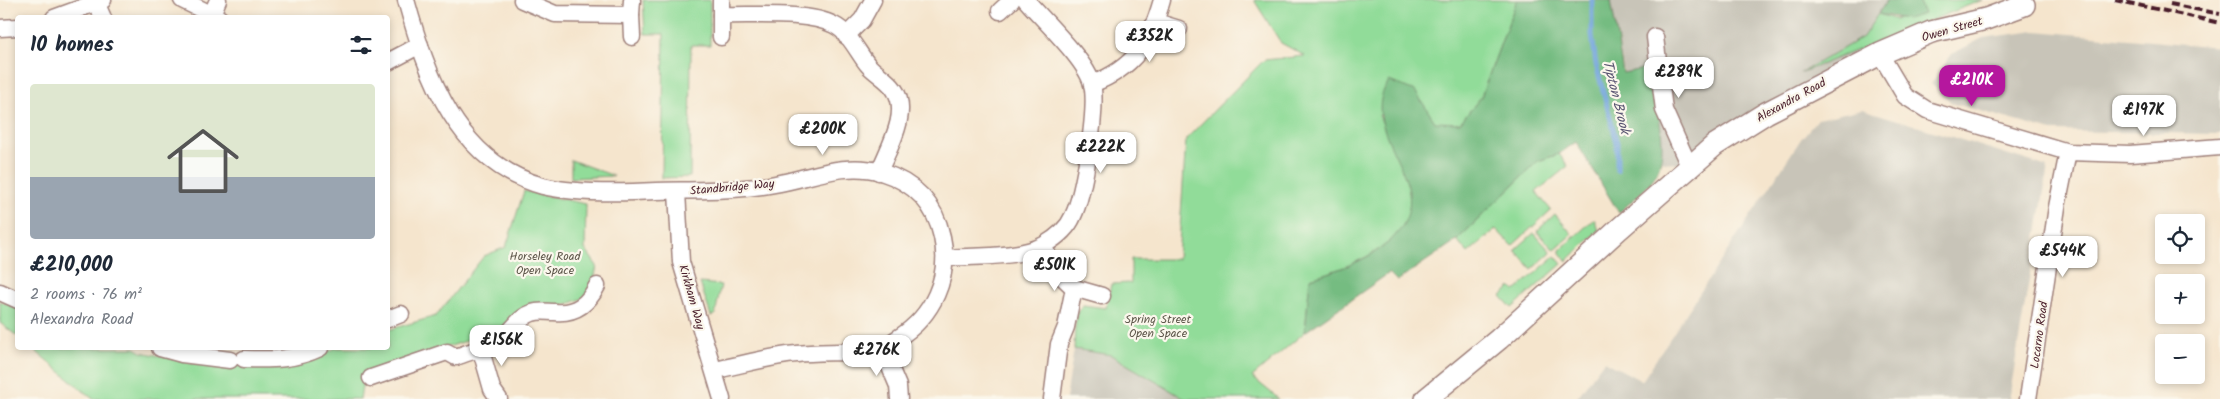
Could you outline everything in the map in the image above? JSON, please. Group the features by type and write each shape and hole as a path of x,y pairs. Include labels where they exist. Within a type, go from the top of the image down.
{"main road":[{"name":"Owen Street","path":"1880,54 1931,32 1986,19 2024,5"},
{"name":"Alexandra Road","path":"1426,399 1499,340 1689,166 1715,145 1766,113 1880,54"}],"street":[{"path":"182,0 216,10"},
{"name":"Standbridge Way","path":"406,0 420,45 451,115 461,132 476,149 497,165 543,186 614,192 677,192 773,185 820,173 854,168 879,172 905,181 920,192 932,208 942,233 946,258 941,282 930,309 910,330 882,348 794,354 715,370"},
{"path":"522,0 555,14 632,7 632,37"},
{"path":"846,36 862,20 873,0"},
{"path":"1000,11 1012,0"},
{"path":"946,258 1018,252 1043,246 1063,231 1073,217 1080,199 1093,102 1092,84 1081,64 1026,0"},
{"path":"1092,84 1111,76 1132,61 1147,40 1156,22 1162,0"},
{"path":"62,15 99,1 102,15"},
{"path":"721,37 721,8 812,17 835,25 846,36 870,68 895,90 899,101 896,128 879,172"},
{"path":"1156,22 1179,30"},
{"path":"0,28 15,27"},
{"path":"1655,36 1664,110 1689,166"},
{"path":"390,61 420,45"},
{"path":"1880,54 1905,96 1927,110 2068,152 2130,154 2220,147"},
{"name":"Locarno Road","path":"2028,399 2057,207 2068,152"},
{"name":"Kirkham Way","path":"677,192 681,262 689,294 715,370 722,399"},
{"path":"1043,246 1056,271 1074,288 1102,296"},
{"path":"372,378 447,352 456,357 502,339 519,320 530,313 543,310 569,312 578,309 587,304 597,286"},
{"path":"1052,399 1059,344 1066,326 1074,288"},
{"path":"0,292 15,299"},
{"path":"480,348 492,389 498,399"},
{"path":"882,348 898,386 899,399"},
{"path":"167,350 182,354 237,359 280,360 303,356 316,350"}],"shaded area":[{"path":"1611,0 1891,0 1880,54 1689,166 1660,161 1661,148 1648,68 1624,73"},
{"path":"2036,31 2220,47 2220,134 2052,131 1952,103 1931,84 1952,54 1983,38"},
{"path":"1862,109 2048,167 2009,399 1576,399 1604,361 1642,381 1801,139 1818,119"},
{"path":"1074,349 1111,355 1185,399 1066,399"}],"green space":[{"path":"643,0 710,0 710,45 691,45 690,177 662,178 664,34 645,34"},
{"name":"Spring Street Open Space","path":"1254,0 1517,0 1481,97 1460,123 1435,123 1415,91 1379,115 1408,186 1410,206 1405,222 1394,237 1380,249 1344,267 1310,278 1305,332 1252,377 1279,399 1185,399 1111,355 1074,349 1076,320 1083,305 1106,308 1111,284 1131,283 1131,259 1178,259 1186,139 1264,60 1305,56 1281,43"},
{"path":"1517,0 1611,0 1623,73 1648,68 1654,93 1662,136 1662,150 1660,163 1653,179 1619,213 1576,142 1559,154 1538,161 1457,240 1397,281 1389,273 1305,332 1310,278 1362,259 1394,238 1404,223 1409,207 1408,187 1386,134 1380,107 1382,94 1389,81 1415,91 1435,122 1460,123 1481,97"},
{"path":"1887,0 1918,0 1924,14 1907,19 1878,14"},
{"path":"1918,0 1982,0 1800,73 1863,37 1878,14 1894,19 1924,14"},
{"path":"1559,154 1568,166 1536,192 1551,210 1512,246 1496,229 1468,253 1457,240 1538,161"},
{"path":"571,160 614,176 571,178"},
{"name":"Horseley Road Open Space","path":"524,191 586,204 585,249 597,266 594,280 584,298 481,336 364,375 360,399 93,399 34,350 138,350 194,363 285,368 332,350 390,350 390,329 436,316 484,256 506,247"},
{"path":"1555,214 1572,234 1554,250 1537,231"},
{"path":"1594,219 1599,230 1567,261 1560,253 1560,250"},
{"path":"1534,233 1551,252 1532,269 1515,250"},
{"path":"1555,256 1562,264 1512,308 1501,296 1511,287 1515,291"},
{"path":"700,283 721,285 715,315 711,316"},
{"path":"0,301 15,307 15,334 0,323"}],"waterway":[{"name":"Tipton Brook","path":"1592,0 1592,35 1596,65 1617,143 1617,170"}],"railway":[{"path":"2115,0 2220,23"},
{"path":"2170,4 2220,14"}]}
